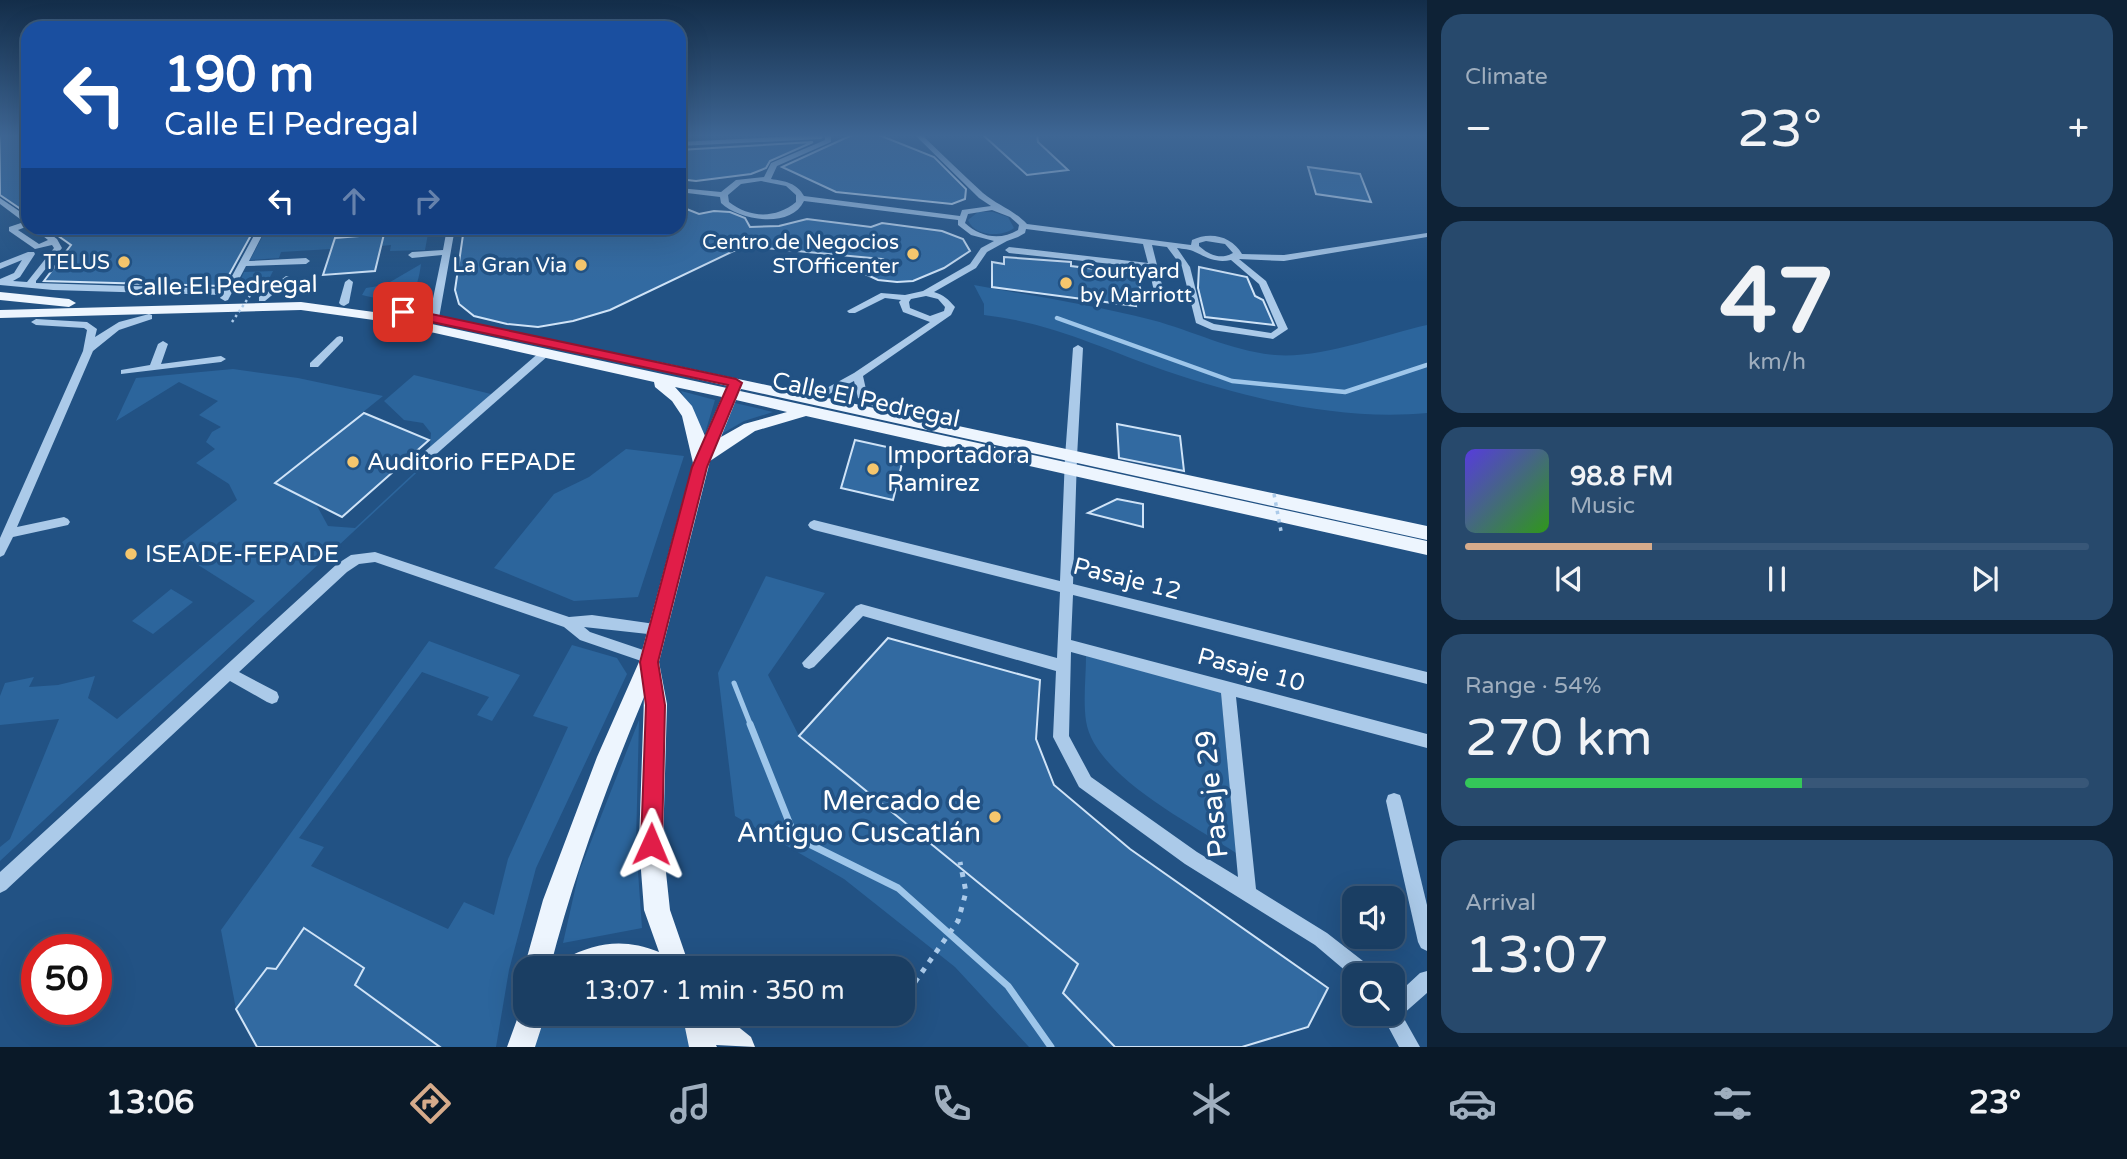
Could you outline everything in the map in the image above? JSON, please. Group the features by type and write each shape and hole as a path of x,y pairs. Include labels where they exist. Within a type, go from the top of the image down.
{"main road":[{"name":"Calle El Pedregal","path":"0,287 82,304 226,296 339,310 641,374 733,389"},
{"name":"Calle El Pedregal","path":"0,314 181,309 293,298 344,303 434,318 808,407 1427,534"},
{"path":"0,321 149,317 255,300"},
{"path":"0,303 82,304"},
{"path":"641,374 669,388 682,402 700,443 700,467"},
{"path":"540,956 555,900 608,757 649,660 700,467 733,389"},
{"name":"Calle El Pedregal","path":"808,407 909,421 1071,463 1427,548"},
{"path":"700,467 725,439 742,429 808,407"},
{"path":"649,660 656,705 651,844 657,910 673,956"},
{"path":"610,956 635,956"},
{"path":"521,1047 528,1026"},
{"path":"699,1026 703,1047"},
{"path":"714,1026 741,1047"}],"street":[{"path":"686,191 724,195 737,184"},
{"path":"781,184 792,187 801,198 960,218 972,209 982,196"},
{"path":"969,184 1003,211 1018,218 1024,226 1196,248 1210,257 1284,258 1427,235"},
{"path":"724,195 726,203 732,208 760,216 790,211 801,198"},
{"path":"0,200 21,216"},
{"path":"972,209 1003,211"},
{"path":"960,218 984,250"},
{"path":"0,233 21,225"},
{"path":"852,310 884,295 907,298 926,293 976,263 984,250 1019,234 1024,226"},
{"path":"12,229 35,248"},
{"path":"966,229 983,237 1004,239"},
{"path":"1068,232 1069,257"},
{"path":"33,285 32,281 58,248 46,235"},
{"path":"0,287 33,285 226,296 258,235"},
{"path":"434,318 450,235"},
{"path":"1170,245 1186,267 1199,321 1212,327 1273,336 1279,333 1283,328 1263,282 1235,257 1234,246 1215,239 1198,240 1196,248"},
{"path":"0,257 54,241"},
{"path":"1147,242 1161,301"},
{"path":"0,266 35,248"},
{"path":"0,287 17,275 35,248"},
{"path":"1009,250 1153,267"},
{"path":"412,255 446,252"},
{"path":"243,264 306,261"},
{"path":"255,300 286,279"},
{"path":"808,407 917,336 950,311 944,293 949,281"},
{"path":"344,303 349,282"},
{"path":"926,293 945,300"},
{"path":"907,298 904,305 917,336"},
{"path":"908,311 925,318 943,317"},
{"path":"88,351 103,334 120,323 149,317"},
{"path":"0,552 88,351 92,329 87,325 36,322"},
{"path":"314,365 340,339"},
{"path":"154,368 163,344"},
{"path":"1078,348 1062,666 1062,737 1085,782 1191,858 1321,939 1351,963"},
{"path":"413,468 545,353"},
{"path":"125,372 221,359"},
{"path":"858,375 858,390 864,399 909,421"},
{"path":"9,533 64,522"},
{"name":"Pasaje 12","path":"814,525 1427,678"},
{"path":"0,884 342,568 363,557 375,557 569,623 585,636 649,660"},
{"path":"809,663 861,610 1062,666"},
{"path":"569,623 592,621 657,629"},
{"name":"Pasaje 10","path":"1063,644 1427,741"},
{"path":"228,673 272,698"},
{"name":"Pasaje 29","path":"1228,688 1248,894"},
{"path":"1394,801 1427,942"},
{"path":"1405,1000 1427,980"},
{"path":"1398,1026 1410,1047"}],"path":[{"path":"232,323 255,300"},
{"path":"1273,494 1281,531"},
{"path":"915,982 958,921 966,892 960,862"}],"shaded area":[{"path":"978,212 993,212 1008,217 1014,228 995,234 982,232 968,220"},
{"path":"263,235 384,235 336,238 331,249 281,252 279,258 250,260"},
{"path":"384,235 428,235 425,250 390,251 391,245 381,246"},
{"path":"421,264 415,289 404,300 362,295 366,288 385,285"},
{"path":"273,271 263,291 235,293 244,272"},
{"path":"974,285 1130,315 1168,324 1243,349 1275,355 1331,350 1427,325 1427,413 1394,415 1328,411 1230,390 1166,371 1055,330 984,315 984,304"},
{"name":"ISEADE-FEPADE","path":"233,369 298,378 383,396 275,483 316,504 328,526 355,528 429,459 431,433 423,423 404,420 384,401 414,375 499,396 0,861 0,847 10,839 59,719 0,725 0,696 5,683 34,677 29,687 58,685 95,676 88,698 117,719 255,601 173,549 237,500 229,484 196,463 215,449 206,442 212,432 221,427 199,415 218,401 179,382 116,421 136,378"},
{"path":"681,391 715,400 705,433 701,431"},
{"path":"735,403 773,412 744,421 718,436"},
{"path":"626,449 684,456 638,597 574,601 494,568 554,494 589,477"},
{"path":"766,576 825,593 768,675 799,736 1078,964 1063,993 1115,1047 1029,1047 955,967 844,879 735,816 718,673"},
{"path":"171,589 193,602 153,634 132,621"},
{"path":"429,641 520,675 492,721 477,715 489,697 422,672 299,838 324,847 311,866 448,929 464,902 494,915 508,859 568,727 533,716 572,645 617,658 627,674 536,868 509,970 496,1047 440,1047 355,985 363,968 304,928 276,969 267,968 236,1009 221,930"},
{"path":"1086,656 1221,692 1236,853 1171,813 1125,779 1107,760 1093,741 1086,721"},
{"path":"639,720 636,844 642,928 563,943 579,872"},
{"path":"541,1026 688,1026 692,1047 534,1047"}],"building":[{"path":"0,184 21,184 21,209 0,195"},
{"path":"818,184 961,184 966,189 965,199 952,204 836,192"},
{"path":"1313,184 1364,184 1371,202 1316,194"},
{"name":"La Gran Via","path":"686,209 699,214 730,212 745,218 750,227 779,226 807,219 871,227 882,223 942,231 963,239 970,251 944,268 913,281 897,282 878,280 863,273 882,259 744,246 610,310 573,321 538,327 507,324 474,316 459,304 455,290 463,235 686,235"},
{"path":"57,235 251,235 223,286 44,281 71,245"},
{"path":"384,235 375,271 323,275 335,238"},
{"name":"Courtyard by Marriott","path":"1004,257 1071,262 1071,266 1129,273 1130,277 1138,278 1143,302 1135,301 1136,306 992,287 992,262 1004,264"},
{"path":"1199,267 1247,277 1255,296 1263,300 1274,325 1205,317 1198,288"},
{"name":"Auditorio FEPADE","path":"364,413 429,440 342,517 275,483"},
{"path":"1117,424 1180,436 1184,471 1119,458"},
{"name":"Importadora Ramirez","path":"855,440 905,451 893,500 841,488"},
{"path":"1117,499 1143,504 1143,527 1088,513"},
{"name":"Mercado de Antiguo Cuscatlán","path":"888,638 1040,680 1036,739 1054,785 1130,849 1328,988 1308,1027 1242,1047 1115,1047 1063,993 1078,964 799,736"},
{"path":"304,928 364,968 355,985 440,1047 257,1047 236,1009 267,968 276,969"}],"waterway":[{"path":"1057,318 1232,381 1345,392 1427,365"},
{"path":"734,683 751,726"},
{"path":"750,724 795,837 898,888 1008,986 1051,1047"}],"place":[{"name":"Centro de Negocios STOfficenter","path":"913,254"},
{"name":"TELUS","path":"124,262"},
{"name":"La Gran Via","path":"581,265"},
{"name":"Courtyard by Marriott","path":"1066,283"},
{"name":"Auditorio FEPADE","path":"353,462"},
{"name":"Importadora Ramirez","path":"873,469"},
{"name":"ISEADE-FEPADE","path":"131,554"},
{"name":"Mercado de Antiguo Cuscatlán","path":"995,817"}],"route":[{"path":"403,312 736,383 700,467 649,662 656,705 651,844"}]}
